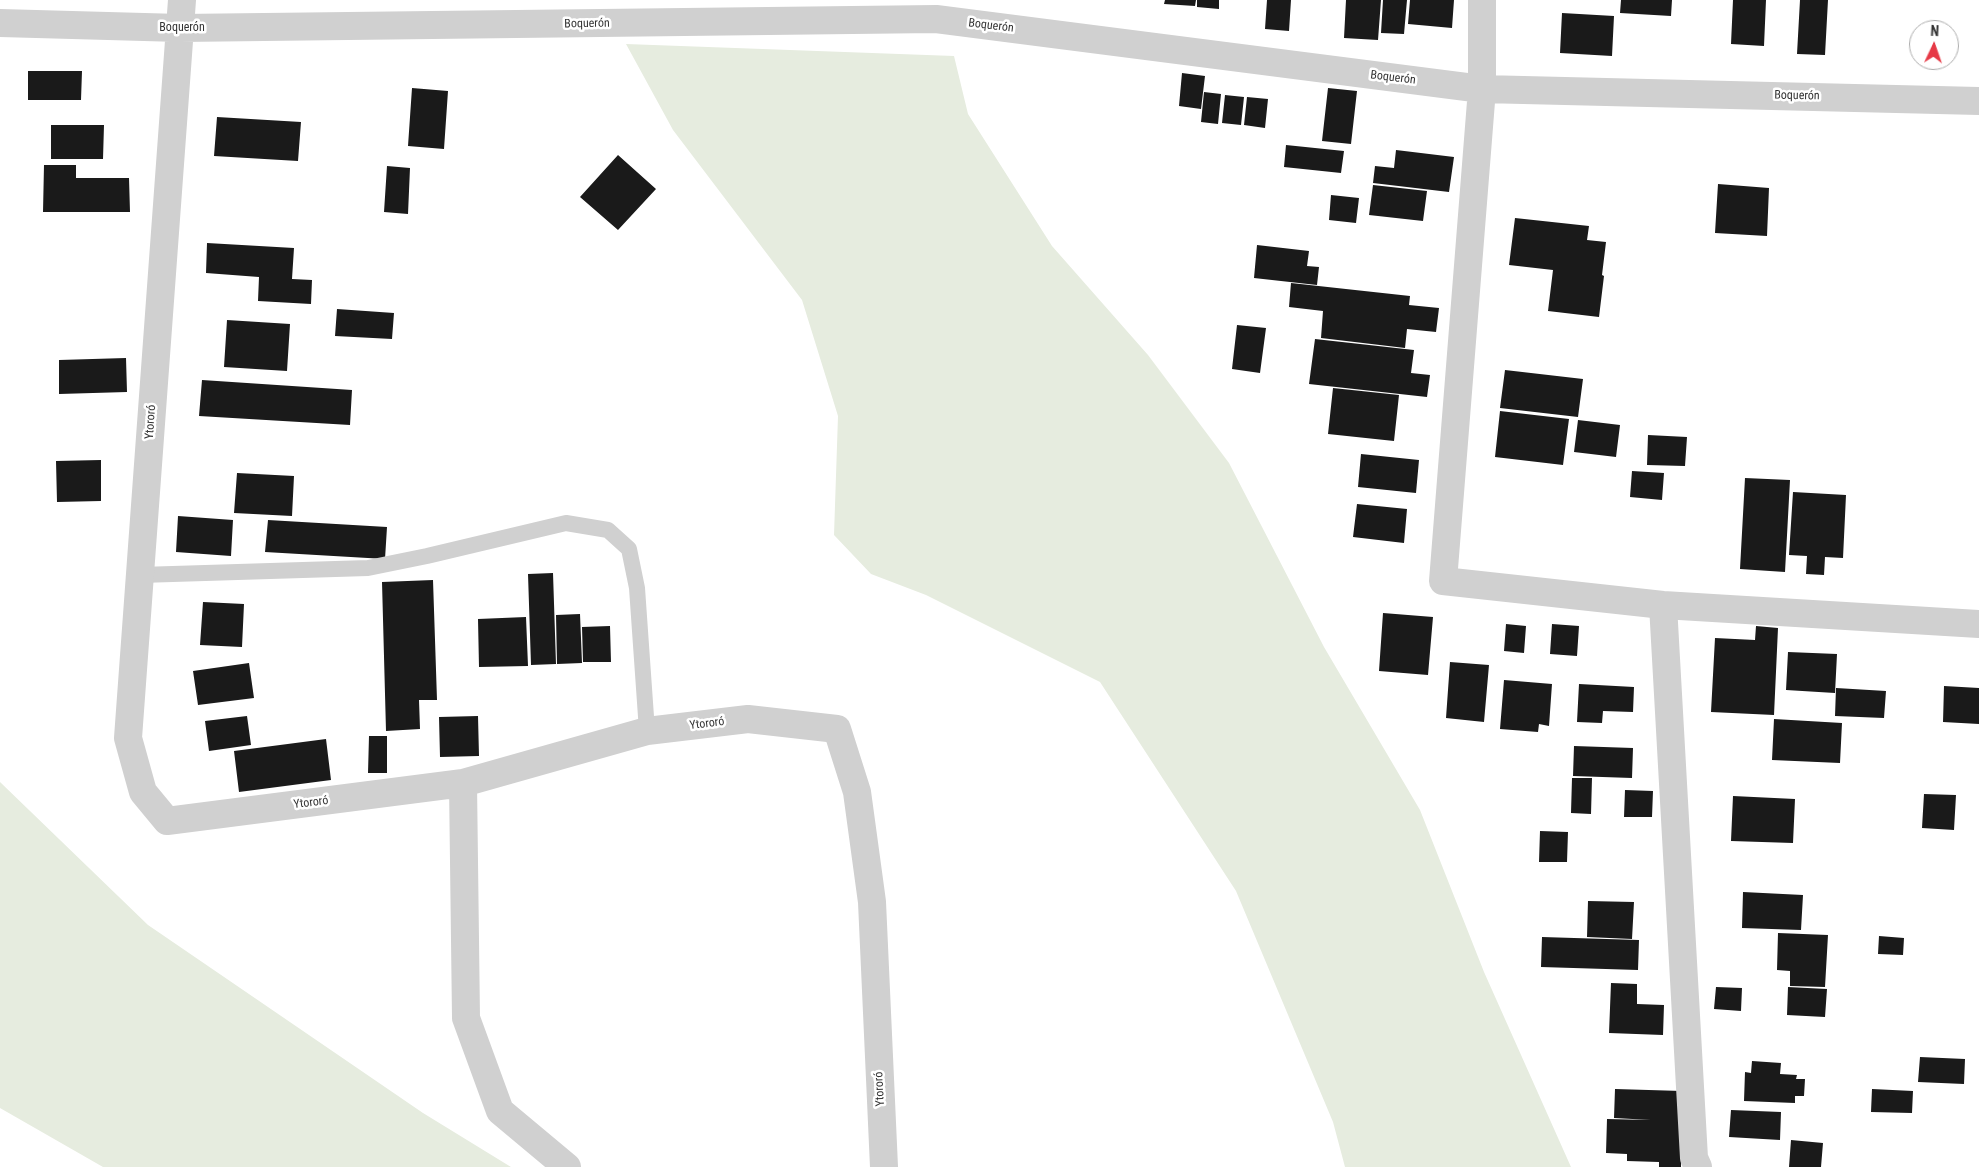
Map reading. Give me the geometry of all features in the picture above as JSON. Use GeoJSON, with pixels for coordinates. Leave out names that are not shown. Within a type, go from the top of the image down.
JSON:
{"type":"FeatureCollection","features":[{"type":"Feature","properties":{"kind":"street","name":"Ytororó"},"geometry":{"type":"LineString","coordinates":[[182,0],[128,738],[144,792],[167,821],[463,784],[647,731],[748,719],[837,729],[857,792],[872,902],[884,1167]]}},
{"type":"Feature","properties":{"kind":"street"},"geometry":{"type":"LineString","coordinates":[[1482,0],[1482,89],[1443,581],[1663,605],[1979,624]]}},
{"type":"Feature","properties":{"kind":"street","name":"Boquerón"},"geometry":{"type":"LineString","coordinates":[[0,23],[180,28],[937,10],[1482,89],[1979,101]]}},
{"type":"Feature","properties":{"kind":"street"},"geometry":{"type":"LineString","coordinates":[[1663,605],[1694,1158],[1698,1167]]}},
{"type":"Feature","properties":{"kind":"street"},"geometry":{"type":"LineString","coordinates":[[463,784],[466,1018],[500,1110],[567,1167]]}},
{"type":"Feature","properties":{"kind":"lane"},"geometry":{"type":"LineString","coordinates":[[140,575],[368,568],[427,556],[566,522],[608,530],[628,549],[637,588],[647,731]]}},
{"type":"Feature","properties":{"kind":"shaded area"},"geometry":{"type":"Polygon","coordinates":[[[626,44],[954,56],[968,114],[1052,246],[1148,355],[1229,463],[1324,647],[1420,810],[1484,972],[1571,1167],[1345,1167],[1333,1122],[1236,891],[1100,682],[926,595],[871,574],[834,535],[838,416],[802,300],[673,130],[626,44]]]}},
{"type":"Feature","properties":{"kind":"shaded area"},"geometry":{"type":"Polygon","coordinates":[[[0,782],[148,925],[423,1113],[511,1167],[103,1167],[0,1108],[0,782]]]}},
{"type":"Feature","properties":{"kind":"building"},"geometry":{"type":"Polygon","coordinates":[[[1165,0],[1196,0],[1195,6],[1164,4],[1165,0]]]}},
{"type":"Feature","properties":{"kind":"building"},"geometry":{"type":"Polygon","coordinates":[[[1197,0],[1219,0],[1219,9],[1197,7],[1197,0]]]}},
{"type":"Feature","properties":{"kind":"building"},"geometry":{"type":"Polygon","coordinates":[[[1267,0],[1291,0],[1289,31],[1265,29],[1267,0]]]}},
{"type":"Feature","properties":{"kind":"building"},"geometry":{"type":"Polygon","coordinates":[[[1346,0],[1381,0],[1378,40],[1344,38],[1346,0]]]}},
{"type":"Feature","properties":{"kind":"building"},"geometry":{"type":"Polygon","coordinates":[[[1383,0],[1407,0],[1404,34],[1381,33],[1383,0]]]}},
{"type":"Feature","properties":{"kind":"building"},"geometry":{"type":"Polygon","coordinates":[[[1410,0],[1454,0],[1452,28],[1408,24],[1410,0]]]}},
{"type":"Feature","properties":{"kind":"building"},"geometry":{"type":"Polygon","coordinates":[[[1621,0],[1672,0],[1671,16],[1620,13],[1621,0]]]}},
{"type":"Feature","properties":{"kind":"building"},"geometry":{"type":"Polygon","coordinates":[[[1733,0],[1766,0],[1764,46],[1731,44],[1733,0]]]}},
{"type":"Feature","properties":{"kind":"building"},"geometry":{"type":"Polygon","coordinates":[[[1800,0],[1828,0],[1825,55],[1797,54],[1800,0]]]}},
{"type":"Feature","properties":{"kind":"building"},"geometry":{"type":"Polygon","coordinates":[[[1562,13],[1614,16],[1612,56],[1560,53],[1562,13]]]}},
{"type":"Feature","properties":{"kind":"building"},"geometry":{"type":"Polygon","coordinates":[[[28,71],[82,71],[81,100],[28,100],[28,71]]]}},
{"type":"Feature","properties":{"kind":"building"},"geometry":{"type":"Polygon","coordinates":[[[1182,73],[1205,76],[1201,109],[1179,106],[1182,73]]]}},
{"type":"Feature","properties":{"kind":"building"},"geometry":{"type":"Polygon","coordinates":[[[412,88],[448,91],[444,149],[408,146],[412,88]]]}},
{"type":"Feature","properties":{"kind":"building"},"geometry":{"type":"Polygon","coordinates":[[[1328,88],[1357,91],[1351,144],[1322,141],[1328,88]]]}},
{"type":"Feature","properties":{"kind":"building"},"geometry":{"type":"Polygon","coordinates":[[[1204,92],[1221,94],[1218,124],[1201,122],[1204,92]]]}},
{"type":"Feature","properties":{"kind":"building"},"geometry":{"type":"Polygon","coordinates":[[[1225,95],[1244,97],[1241,125],[1222,123],[1225,95]]]}},
{"type":"Feature","properties":{"kind":"building"},"geometry":{"type":"Polygon","coordinates":[[[1247,97],[1268,99],[1265,128],[1244,125],[1247,97]]]}},
{"type":"Feature","properties":{"kind":"building"},"geometry":{"type":"Polygon","coordinates":[[[217,117],[301,122],[298,161],[214,156],[217,117]]]}},
{"type":"Feature","properties":{"kind":"building"},"geometry":{"type":"Polygon","coordinates":[[[51,125],[104,125],[103,159],[51,159],[51,125]]]}},
{"type":"Feature","properties":{"kind":"building"},"geometry":{"type":"Polygon","coordinates":[[[1286,145],[1344,151],[1341,173],[1284,167],[1286,145]]]}},
{"type":"Feature","properties":{"kind":"building"},"geometry":{"type":"Polygon","coordinates":[[[1396,150],[1454,157],[1449,192],[1373,183],[1375,166],[1394,168],[1396,150]]]}},
{"type":"Feature","properties":{"kind":"building"},"geometry":{"type":"Polygon","coordinates":[[[618,155],[656,189],[618,230],[580,197],[618,155]]]}},
{"type":"Feature","properties":{"kind":"building"},"geometry":{"type":"Polygon","coordinates":[[[44,165],[76,165],[76,178],[129,178],[130,212],[43,212],[44,165]]]}},
{"type":"Feature","properties":{"kind":"building"},"geometry":{"type":"Polygon","coordinates":[[[387,166],[410,168],[408,214],[384,212],[387,166]]]}},
{"type":"Feature","properties":{"kind":"building"},"geometry":{"type":"Polygon","coordinates":[[[1718,184],[1769,188],[1767,236],[1715,233],[1718,184]]]}},
{"type":"Feature","properties":{"kind":"building"},"geometry":{"type":"Polygon","coordinates":[[[1373,185],[1427,191],[1423,221],[1369,215],[1373,185]]]}},
{"type":"Feature","properties":{"kind":"building"},"geometry":{"type":"Polygon","coordinates":[[[1331,195],[1359,198],[1356,223],[1329,220],[1331,195]]]}},
{"type":"Feature","properties":{"kind":"building"},"geometry":{"type":"Polygon","coordinates":[[[1515,218],[1589,226],[1587,240],[1606,242],[1599,317],[1548,311],[1553,270],[1509,265],[1515,218]]]}},
{"type":"Feature","properties":{"kind":"building"},"geometry":{"type":"Polygon","coordinates":[[[207,243],[294,248],[292,279],[312,280],[311,304],[258,301],[259,277],[206,273],[207,243]]]}},
{"type":"Feature","properties":{"kind":"building"},"geometry":{"type":"Polygon","coordinates":[[[1257,245],[1309,251],[1307,266],[1319,267],[1317,285],[1254,278],[1257,245]]]}},
{"type":"Feature","properties":{"kind":"building"},"geometry":{"type":"Polygon","coordinates":[[[1291,283],[1410,296],[1409,305],[1439,308],[1436,332],[1407,329],[1405,348],[1321,338],[1323,311],[1289,307],[1291,283]]]}},
{"type":"Feature","properties":{"kind":"building"},"geometry":{"type":"Polygon","coordinates":[[[337,309],[394,313],[392,339],[335,336],[337,309]]]}},
{"type":"Feature","properties":{"kind":"building"},"geometry":{"type":"Polygon","coordinates":[[[227,320],[290,324],[287,371],[224,367],[227,320]]]}},
{"type":"Feature","properties":{"kind":"building"},"geometry":{"type":"Polygon","coordinates":[[[1237,325],[1266,328],[1260,373],[1232,369],[1237,325]]]}},
{"type":"Feature","properties":{"kind":"building"},"geometry":{"type":"Polygon","coordinates":[[[1315,339],[1414,350],[1411,373],[1430,375],[1427,397],[1309,384],[1315,339]]]}},
{"type":"Feature","properties":{"kind":"building"},"geometry":{"type":"Polygon","coordinates":[[[126,358],[127,392],[59,394],[59,360],[126,358]]]}},
{"type":"Feature","properties":{"kind":"building"},"geometry":{"type":"Polygon","coordinates":[[[1505,370],[1583,379],[1578,417],[1500,408],[1505,370]]]}},
{"type":"Feature","properties":{"kind":"building"},"geometry":{"type":"Polygon","coordinates":[[[202,380],[352,390],[350,425],[199,416],[202,380]]]}},
{"type":"Feature","properties":{"kind":"building"},"geometry":{"type":"Polygon","coordinates":[[[1333,388],[1399,395],[1394,441],[1328,434],[1333,388]]]}},
{"type":"Feature","properties":{"kind":"building"},"geometry":{"type":"Polygon","coordinates":[[[1500,411],[1569,419],[1563,465],[1495,457],[1500,411]]]}},
{"type":"Feature","properties":{"kind":"building"},"geometry":{"type":"Polygon","coordinates":[[[1578,420],[1620,425],[1616,457],[1574,452],[1578,420]]]}},
{"type":"Feature","properties":{"kind":"building"},"geometry":{"type":"Polygon","coordinates":[[[1648,435],[1687,437],[1685,466],[1647,465],[1648,435]]]}},
{"type":"Feature","properties":{"kind":"building"},"geometry":{"type":"Polygon","coordinates":[[[1361,454],[1419,460],[1416,493],[1358,487],[1361,454]]]}},
{"type":"Feature","properties":{"kind":"building"},"geometry":{"type":"Polygon","coordinates":[[[101,460],[101,501],[57,502],[56,461],[101,460]]]}},
{"type":"Feature","properties":{"kind":"building"},"geometry":{"type":"Polygon","coordinates":[[[1632,471],[1664,473],[1662,500],[1630,497],[1632,471]]]}},
{"type":"Feature","properties":{"kind":"building"},"geometry":{"type":"Polygon","coordinates":[[[237,473],[294,476],[292,516],[234,513],[237,473]]]}},
{"type":"Feature","properties":{"kind":"building"},"geometry":{"type":"Polygon","coordinates":[[[1745,478],[1790,480],[1785,572],[1740,569],[1745,478]]]}},
{"type":"Feature","properties":{"kind":"building"},"geometry":{"type":"Polygon","coordinates":[[[1793,492],[1846,495],[1843,558],[1825,557],[1824,575],[1806,574],[1807,556],[1789,555],[1793,492]]]}},
{"type":"Feature","properties":{"kind":"building"},"geometry":{"type":"Polygon","coordinates":[[[1357,504],[1407,509],[1404,543],[1353,537],[1357,504]]]}},
{"type":"Feature","properties":{"kind":"building"},"geometry":{"type":"Polygon","coordinates":[[[178,516],[233,520],[231,556],[176,552],[178,516]]]}},
{"type":"Feature","properties":{"kind":"building"},"geometry":{"type":"Polygon","coordinates":[[[268,520],[387,527],[385,559],[265,552],[268,520]]]}},
{"type":"Feature","properties":{"kind":"building"},"geometry":{"type":"Polygon","coordinates":[[[553,573],[556,664],[531,665],[528,574],[553,573]]]}},
{"type":"Feature","properties":{"kind":"building"},"geometry":{"type":"Polygon","coordinates":[[[433,580],[437,700],[419,700],[420,729],[386,731],[382,582],[433,580]]]}},
{"type":"Feature","properties":{"kind":"building"},"geometry":{"type":"Polygon","coordinates":[[[203,602],[244,604],[242,647],[200,645],[203,602]]]}},
{"type":"Feature","properties":{"kind":"building"},"geometry":{"type":"Polygon","coordinates":[[[1383,613],[1433,617],[1428,675],[1379,671],[1383,613]]]}},
{"type":"Feature","properties":{"kind":"building"},"geometry":{"type":"Polygon","coordinates":[[[580,614],[582,663],[557,664],[556,615],[580,614]]]}},
{"type":"Feature","properties":{"kind":"building"},"geometry":{"type":"Polygon","coordinates":[[[526,617],[528,666],[479,667],[478,619],[526,617]]]}},
{"type":"Feature","properties":{"kind":"building"},"geometry":{"type":"Polygon","coordinates":[[[1506,624],[1526,626],[1524,653],[1504,651],[1506,624]]]}},
{"type":"Feature","properties":{"kind":"building"},"geometry":{"type":"Polygon","coordinates":[[[1552,624],[1579,626],[1577,656],[1550,654],[1552,624]]]}},
{"type":"Feature","properties":{"kind":"building"},"geometry":{"type":"Polygon","coordinates":[[[610,626],[611,662],[583,662],[582,627],[610,626]]]}},
{"type":"Feature","properties":{"kind":"building"},"geometry":{"type":"Polygon","coordinates":[[[1756,626],[1778,628],[1774,715],[1711,712],[1715,638],[1755,640],[1756,626]]]}},
{"type":"Feature","properties":{"kind":"building"},"geometry":{"type":"Polygon","coordinates":[[[1788,652],[1837,654],[1835,693],[1786,690],[1788,652]]]}},
{"type":"Feature","properties":{"kind":"building"},"geometry":{"type":"Polygon","coordinates":[[[1450,662],[1489,665],[1484,722],[1446,718],[1450,662]]]}},
{"type":"Feature","properties":{"kind":"building"},"geometry":{"type":"Polygon","coordinates":[[[249,663],[254,698],[198,705],[193,671],[249,663]]]}},
{"type":"Feature","properties":{"kind":"building"},"geometry":{"type":"Polygon","coordinates":[[[1504,680],[1552,684],[1549,726],[1539,724],[1538,732],[1500,729],[1504,680]]]}},
{"type":"Feature","properties":{"kind":"building"},"geometry":{"type":"Polygon","coordinates":[[[1579,684],[1634,687],[1633,712],[1603,711],[1602,723],[1577,722],[1579,684]]]}},
{"type":"Feature","properties":{"kind":"building"},"geometry":{"type":"Polygon","coordinates":[[[1944,686],[1979,688],[1979,724],[1943,722],[1944,686]]]}},
{"type":"Feature","properties":{"kind":"building"},"geometry":{"type":"Polygon","coordinates":[[[1836,688],[1886,691],[1884,718],[1835,716],[1836,688]]]}},
{"type":"Feature","properties":{"kind":"building"},"geometry":{"type":"Polygon","coordinates":[[[247,716],[251,745],[209,751],[205,721],[247,716]]]}},
{"type":"Feature","properties":{"kind":"building"},"geometry":{"type":"Polygon","coordinates":[[[478,716],[479,756],[440,757],[439,717],[478,716]]]}},
{"type":"Feature","properties":{"kind":"building"},"geometry":{"type":"Polygon","coordinates":[[[1774,719],[1842,723],[1840,763],[1772,760],[1774,719]]]}},
{"type":"Feature","properties":{"kind":"building"},"geometry":{"type":"Polygon","coordinates":[[[369,736],[387,736],[387,773],[368,773],[369,736]]]}},
{"type":"Feature","properties":{"kind":"building"},"geometry":{"type":"Polygon","coordinates":[[[326,739],[331,780],[239,792],[234,751],[326,739]]]}},
{"type":"Feature","properties":{"kind":"building"},"geometry":{"type":"Polygon","coordinates":[[[1574,746],[1633,748],[1632,778],[1573,776],[1574,746]]]}},
{"type":"Feature","properties":{"kind":"building"},"geometry":{"type":"Polygon","coordinates":[[[1572,778],[1592,778],[1591,814],[1571,813],[1572,778]]]}},
{"type":"Feature","properties":{"kind":"building"},"geometry":{"type":"Polygon","coordinates":[[[1625,790],[1653,791],[1652,817],[1624,817],[1625,790]]]}},
{"type":"Feature","properties":{"kind":"building"},"geometry":{"type":"Polygon","coordinates":[[[1924,794],[1956,795],[1954,830],[1922,828],[1924,794]]]}},
{"type":"Feature","properties":{"kind":"building"},"geometry":{"type":"Polygon","coordinates":[[[1733,796],[1795,799],[1793,843],[1731,841],[1733,796]]]}},
{"type":"Feature","properties":{"kind":"building"},"geometry":{"type":"Polygon","coordinates":[[[1540,831],[1568,832],[1567,862],[1539,862],[1540,831]]]}},
{"type":"Feature","properties":{"kind":"building"},"geometry":{"type":"Polygon","coordinates":[[[1743,892],[1803,895],[1801,930],[1742,928],[1743,892]]]}},
{"type":"Feature","properties":{"kind":"building"},"geometry":{"type":"Polygon","coordinates":[[[1588,901],[1634,902],[1632,939],[1587,937],[1588,901]]]}},
{"type":"Feature","properties":{"kind":"building"},"geometry":{"type":"Polygon","coordinates":[[[1778,933],[1828,935],[1825,987],[1790,986],[1790,971],[1777,970],[1778,933]]]}},
{"type":"Feature","properties":{"kind":"building"},"geometry":{"type":"Polygon","coordinates":[[[1879,936],[1904,938],[1903,955],[1878,954],[1879,936]]]}},
{"type":"Feature","properties":{"kind":"building"},"geometry":{"type":"Polygon","coordinates":[[[1542,937],[1639,940],[1638,970],[1541,967],[1542,937]]]}},
{"type":"Feature","properties":{"kind":"building"},"geometry":{"type":"Polygon","coordinates":[[[1611,983],[1637,984],[1637,1004],[1664,1005],[1663,1035],[1609,1033],[1611,983]]]}},
{"type":"Feature","properties":{"kind":"building"},"geometry":{"type":"Polygon","coordinates":[[[1716,987],[1742,988],[1741,1011],[1714,1009],[1716,987]]]}},
{"type":"Feature","properties":{"kind":"building"},"geometry":{"type":"Polygon","coordinates":[[[1788,987],[1827,989],[1825,1017],[1787,1015],[1788,987]]]}},
{"type":"Feature","properties":{"kind":"building"},"geometry":{"type":"Polygon","coordinates":[[[1920,1057],[1965,1059],[1964,1084],[1918,1082],[1920,1057]]]}},
{"type":"Feature","properties":{"kind":"building"},"geometry":{"type":"Polygon","coordinates":[[[1752,1061],[1781,1063],[1780,1074],[1797,1075],[1796,1079],[1805,1079],[1804,1096],[1795,1096],[1795,1103],[1744,1101],[1745,1072],[1751,1073],[1752,1061]]]}},
{"type":"Feature","properties":{"kind":"building"},"geometry":{"type":"Polygon","coordinates":[[[1615,1089],[1682,1091],[1681,1167],[1659,1167],[1659,1162],[1627,1161],[1627,1154],[1606,1153],[1607,1119],[1651,1120],[1614,1118],[1615,1089]]]}},
{"type":"Feature","properties":{"kind":"building"},"geometry":{"type":"Polygon","coordinates":[[[1872,1089],[1913,1091],[1912,1113],[1871,1112],[1872,1089]]]}},
{"type":"Feature","properties":{"kind":"building"},"geometry":{"type":"Polygon","coordinates":[[[1731,1110],[1781,1112],[1780,1140],[1729,1137],[1731,1110]]]}},
{"type":"Feature","properties":{"kind":"building"},"geometry":{"type":"Polygon","coordinates":[[[1791,1140],[1823,1143],[1821,1167],[1789,1167],[1791,1140]]]}}]}
